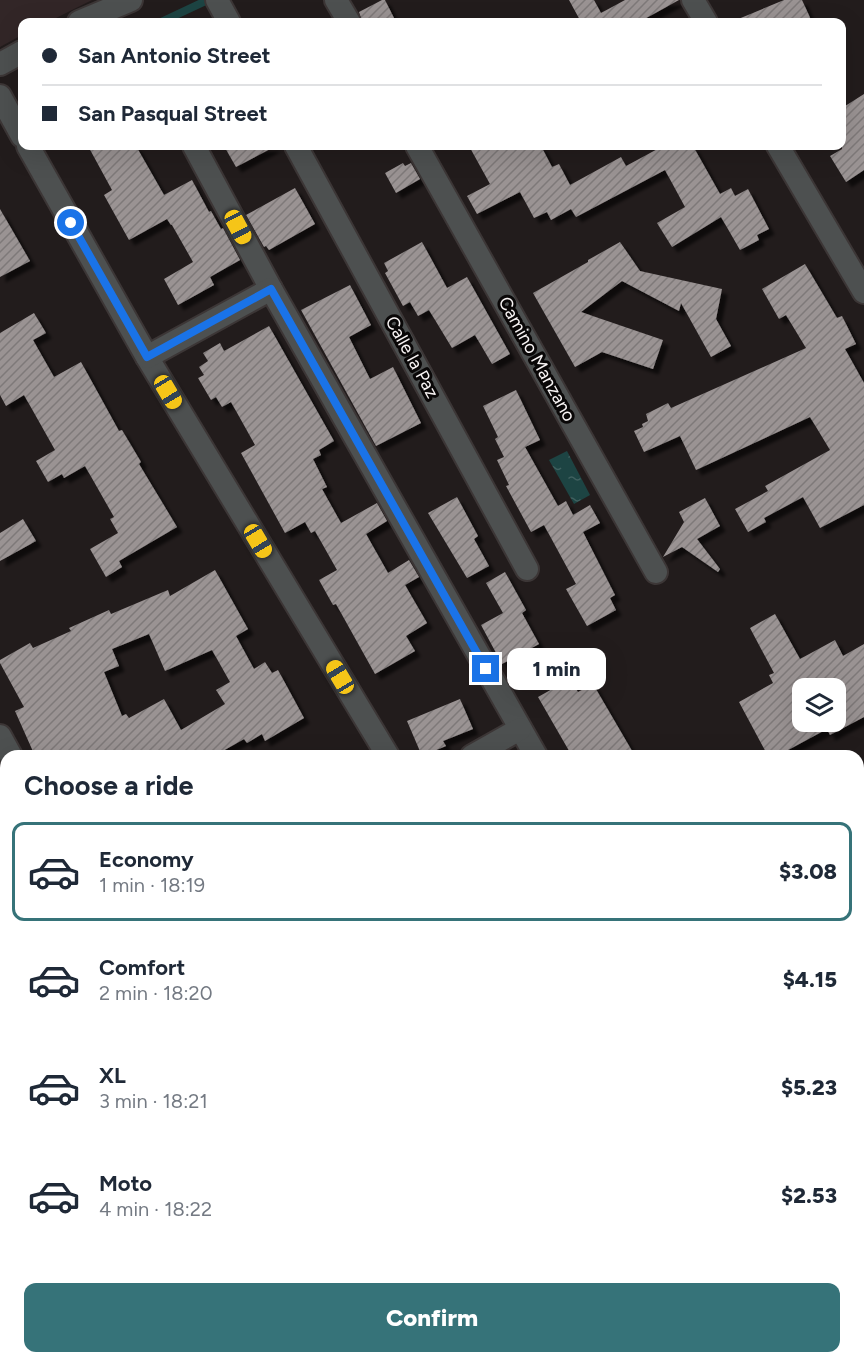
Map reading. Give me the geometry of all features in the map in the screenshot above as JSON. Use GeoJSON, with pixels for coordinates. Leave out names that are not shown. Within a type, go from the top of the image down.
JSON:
{"type":"FeatureCollection","features":[{"type":"Feature","properties":{"kind":"street"},"geometry":{"type":"LineString","coordinates":[[336,0],[347,18]]}},
{"type":"Feature","properties":{"kind":"street"},"geometry":{"type":"LineString","coordinates":[[693,0],[704,18]]}},
{"type":"Feature","properties":{"kind":"street"},"geometry":{"type":"LineString","coordinates":[[218,1],[227,18]]}},
{"type":"Feature","properties":{"kind":"street"},"geometry":{"type":"LineString","coordinates":[[93,18],[124,9]]}},
{"type":"Feature","properties":{"kind":"street"},"geometry":{"type":"LineString","coordinates":[[0,64],[18,54]]}},
{"type":"Feature","properties":{"kind":"street"},"geometry":{"type":"LineString","coordinates":[[0,96],[18,129]]}},
{"type":"Feature","properties":{"kind":"street"},"geometry":{"type":"LineString","coordinates":[[30,150],[147,357],[384,750]]}},
{"type":"Feature","properties":{"kind":"street"},"geometry":{"type":"LineString","coordinates":[[196,150],[271,289],[532,750]]}},
{"type":"Feature","properties":{"kind":"street","name":"Calle la Paz"},"geometry":{"type":"LineString","coordinates":[[298,150],[528,569]]}},
{"type":"Feature","properties":{"kind":"street","name":"Camino Manzano"},"geometry":{"type":"LineString","coordinates":[[419,150],[656,572]]}},
{"type":"Feature","properties":{"kind":"street"},"geometry":{"type":"LineString","coordinates":[[780,150],[864,292]]}},
{"type":"Feature","properties":{"kind":"street"},"geometry":{"type":"LineString","coordinates":[[147,357],[271,289]]}},
{"type":"Feature","properties":{"kind":"street"},"geometry":{"type":"LineString","coordinates":[[483,750],[520,729]]}},
{"type":"Feature","properties":{"kind":"street"},"geometry":{"type":"LineString","coordinates":[[0,736],[8,750]]}},
{"type":"Feature","properties":{"kind":"shaded area"},"geometry":{"type":"Polygon","coordinates":[[[0,0],[92,0],[56,18],[18,18],[18,37],[0,47],[0,0]]]}},
{"type":"Feature","properties":{"kind":"water"},"geometry":{"type":"Polygon","coordinates":[[[567,451],[590,495],[574,504],[549,460],[567,451]]]}},
{"type":"Feature","properties":{"kind":"building"},"geometry":{"type":"Polygon","coordinates":[[[385,0],[394,18],[361,18],[359,12],[385,0]]]}},
{"type":"Feature","properties":{"kind":"building"},"geometry":{"type":"Polygon","coordinates":[[[569,0],[594,0],[601,13],[625,0],[679,0],[646,18],[579,18],[569,0]]]}},
{"type":"Feature","properties":{"kind":"building"},"geometry":{"type":"Polygon","coordinates":[[[784,0],[802,0],[810,18],[741,18],[784,0]]]}},
{"type":"Feature","properties":{"kind":"building"},"geometry":{"type":"Polygon","coordinates":[[[864,94],[864,170],[846,182],[830,156],[840,150],[846,150],[846,105],[864,94]]]}},
{"type":"Feature","properties":{"kind":"building"},"geometry":{"type":"Polygon","coordinates":[[[90,150],[138,150],[164,195],[192,180],[209,212],[211,211],[221,229],[223,228],[240,260],[210,277],[214,285],[178,305],[164,279],[193,262],[172,225],[167,219],[129,240],[104,195],[112,190],[90,150]]]}},
{"type":"Feature","properties":{"kind":"building"},"geometry":{"type":"Polygon","coordinates":[[[226,150],[268,150],[236,167],[226,150]]]}},
{"type":"Feature","properties":{"kind":"building"},"geometry":{"type":"Polygon","coordinates":[[[471,150],[543,150],[552,167],[559,164],[570,185],[621,157],[626,166],[656,150],[695,150],[720,194],[731,188],[735,196],[748,189],[769,229],[757,235],[759,240],[740,250],[721,217],[672,247],[657,223],[685,207],[665,170],[576,217],[571,209],[551,220],[547,212],[534,218],[520,192],[477,214],[467,196],[490,184],[471,150]]]}},
{"type":"Feature","properties":{"kind":"building"},"geometry":{"type":"Polygon","coordinates":[[[403,163],[405,166],[411,163],[420,179],[396,193],[385,173],[403,163]]]}},
{"type":"Feature","properties":{"kind":"building"},"geometry":{"type":"Polygon","coordinates":[[[295,188],[315,224],[269,250],[266,246],[264,247],[246,215],[295,188]]]}},
{"type":"Feature","properties":{"kind":"building"},"geometry":{"type":"Polygon","coordinates":[[[0,209],[30,261],[0,277],[0,209]]]}},
{"type":"Feature","properties":{"kind":"building"},"geometry":{"type":"Polygon","coordinates":[[[422,242],[447,288],[467,277],[510,354],[492,364],[475,335],[452,348],[429,310],[418,316],[410,302],[403,306],[385,273],[388,271],[384,263],[422,242]]]}},
{"type":"Feature","properties":{"kind":"building"},"geometry":{"type":"Polygon","coordinates":[[[620,242],[640,271],[722,289],[716,319],[731,346],[711,357],[681,303],[679,311],[622,281],[581,312],[663,340],[653,369],[602,352],[575,367],[533,293],[620,242]]]}},
{"type":"Feature","properties":{"kind":"building"},"geometry":{"type":"Polygon","coordinates":[[[805,264],[837,318],[842,316],[856,344],[845,349],[864,383],[864,505],[820,528],[803,497],[764,518],[766,522],[748,532],[735,509],[768,491],[765,486],[830,450],[810,417],[696,470],[680,436],[644,452],[634,431],[643,427],[642,424],[648,421],[646,414],[668,403],[671,408],[806,348],[786,315],[779,319],[762,289],[805,264]]]}},
{"type":"Feature","properties":{"kind":"building"},"geometry":{"type":"Polygon","coordinates":[[[350,285],[371,325],[349,337],[370,379],[393,367],[421,423],[376,446],[301,310],[350,285]]]}},
{"type":"Feature","properties":{"kind":"building"},"geometry":{"type":"Polygon","coordinates":[[[34,313],[46,333],[33,340],[54,377],[81,362],[119,431],[122,430],[141,462],[139,464],[177,527],[119,561],[122,567],[106,577],[90,549],[118,533],[110,519],[114,517],[85,466],[64,478],[62,474],[48,482],[36,461],[55,450],[24,395],[6,406],[0,395],[0,333],[34,313]]]}},
{"type":"Feature","properties":{"kind":"building"},"geometry":{"type":"Polygon","coordinates":[[[269,326],[334,441],[319,450],[321,455],[313,459],[327,487],[322,489],[341,523],[377,503],[387,521],[366,534],[388,573],[409,560],[419,577],[405,585],[427,623],[406,636],[415,651],[375,674],[336,604],[333,605],[319,580],[337,570],[315,531],[311,533],[305,522],[285,533],[241,453],[255,445],[231,402],[222,407],[216,397],[211,400],[198,378],[204,375],[199,367],[208,361],[203,353],[220,343],[224,351],[269,326]]]}},
{"type":"Feature","properties":{"kind":"building"},"geometry":{"type":"Polygon","coordinates":[[[516,390],[540,440],[525,447],[558,506],[566,501],[573,515],[590,505],[600,523],[583,532],[615,595],[610,598],[616,610],[587,626],[566,589],[576,584],[544,525],[531,532],[506,486],[509,485],[497,460],[504,457],[495,439],[498,437],[483,406],[516,390]]]}},
{"type":"Feature","properties":{"kind":"building"},"geometry":{"type":"Polygon","coordinates":[[[457,497],[478,536],[474,539],[489,566],[467,578],[428,513],[457,497]]]}},
{"type":"Feature","properties":{"kind":"building"},"geometry":{"type":"Polygon","coordinates":[[[705,498],[720,526],[697,539],[720,569],[718,572],[682,547],[663,557],[684,522],[679,512],[705,498]]]}},
{"type":"Feature","properties":{"kind":"building"},"geometry":{"type":"Polygon","coordinates":[[[23,519],[36,541],[0,561],[0,533],[23,519]]]}},
{"type":"Feature","properties":{"kind":"building"},"geometry":{"type":"Polygon","coordinates":[[[215,570],[248,629],[236,636],[254,669],[265,662],[272,673],[278,670],[304,718],[265,741],[262,734],[247,743],[244,739],[225,750],[32,750],[15,711],[24,707],[0,660],[30,643],[33,648],[71,631],[69,628],[109,610],[111,614],[168,590],[170,596],[215,570]],[[149,634],[112,649],[119,666],[104,672],[122,716],[126,714],[129,718],[164,699],[181,730],[225,704],[216,690],[230,682],[212,650],[165,671],[149,634]]]}},
{"type":"Feature","properties":{"kind":"building"},"geometry":{"type":"Polygon","coordinates":[[[505,572],[526,610],[522,613],[539,644],[502,664],[481,625],[503,613],[486,583],[505,572]]]}},
{"type":"Feature","properties":{"kind":"building"},"geometry":{"type":"Polygon","coordinates":[[[775,614],[800,659],[835,640],[843,656],[864,644],[864,717],[846,727],[846,678],[792,678],[792,732],[821,732],[788,750],[765,750],[739,702],[773,683],[769,675],[774,673],[750,628],[775,614]]]}},
{"type":"Feature","properties":{"kind":"building"},"geometry":{"type":"Polygon","coordinates":[[[570,679],[578,692],[593,684],[632,750],[569,750],[538,697],[570,679]]]}},
{"type":"Feature","properties":{"kind":"building"},"geometry":{"type":"Polygon","coordinates":[[[460,699],[473,729],[443,741],[446,746],[436,750],[419,750],[407,721],[460,699]]]}},
{"type":"Feature","properties":{"kind":"waterway"},"geometry":{"type":"LineString","coordinates":[[170,18],[208,0]]}},
{"type":"Feature","properties":{"kind":"route"},"geometry":{"type":"LineString","coordinates":[[71,223],[147,357],[271,289],[486,669]]}}]}
